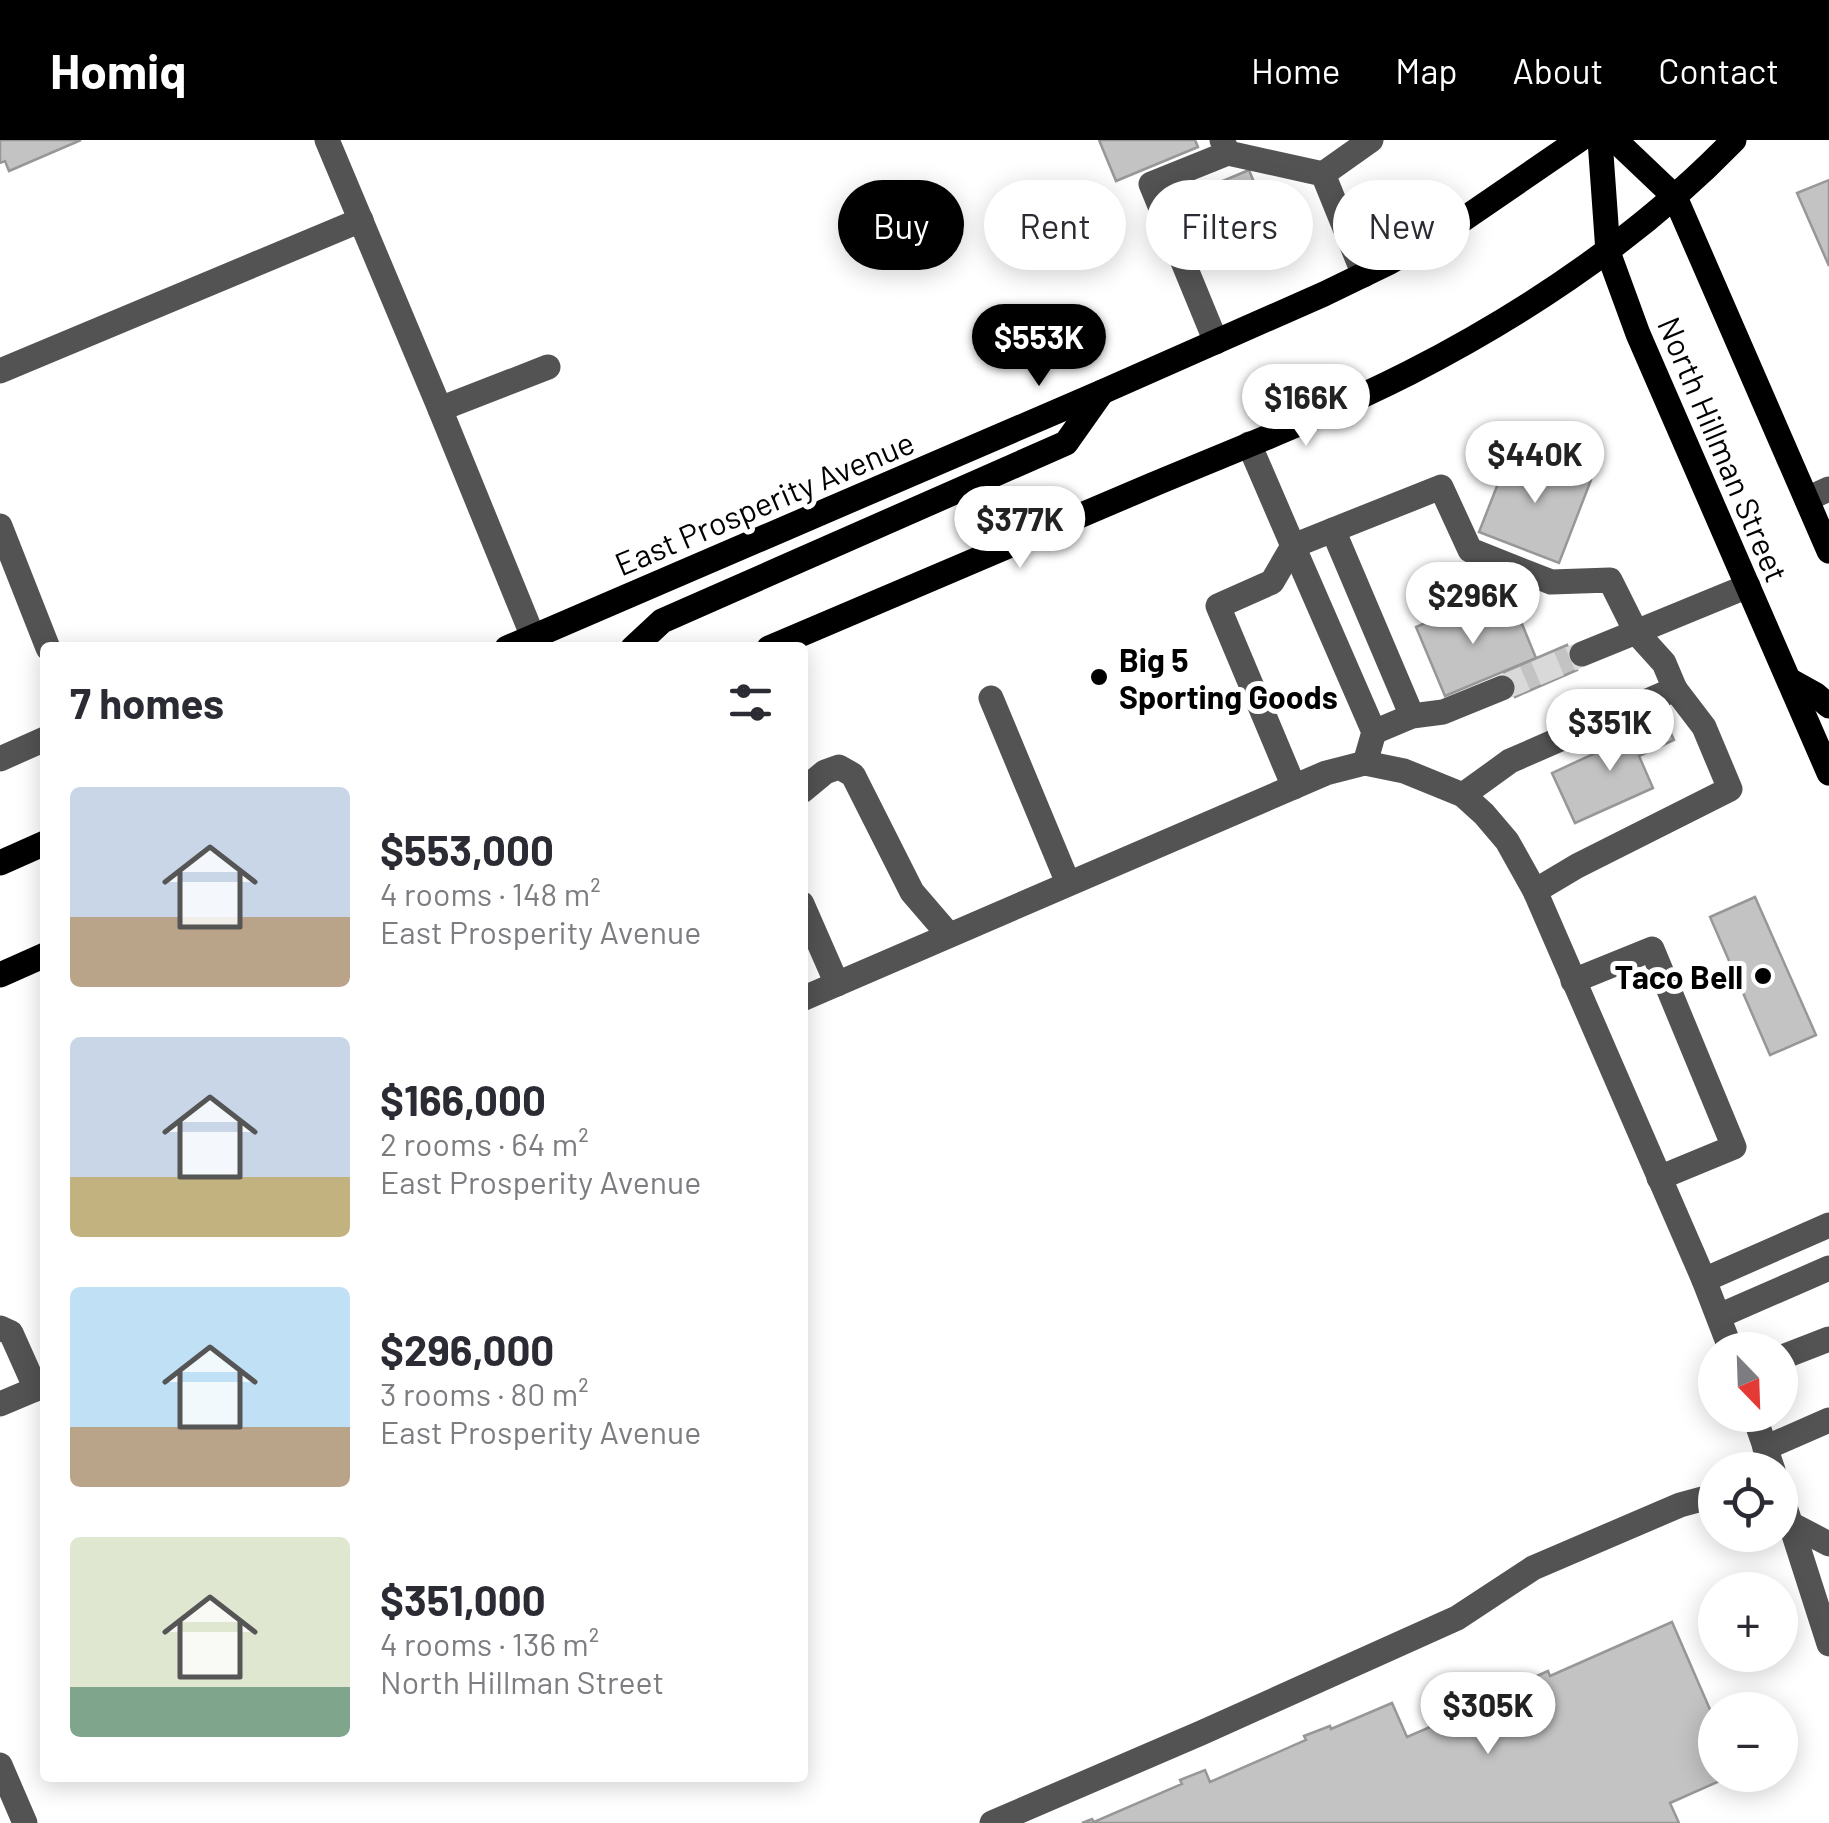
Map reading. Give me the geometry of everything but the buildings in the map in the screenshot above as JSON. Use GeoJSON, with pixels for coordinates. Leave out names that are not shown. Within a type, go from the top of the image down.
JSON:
{"type":"FeatureCollection","features":[{"type":"Feature","properties":{"kind":"main road","name":"East Prosperity Avenue"},"geometry":{"type":"LineString","coordinates":[[534,642],[1364,275],[1455,224],[1579,140]]}},
{"type":"Feature","properties":{"kind":"main road","name":"North Hillman Street"},"geometry":{"type":"LineString","coordinates":[[1600,140],[1608,252],[1638,334],[1829,773]]}},
{"type":"Feature","properties":{"kind":"main road","name":"North Hillman Street"},"geometry":{"type":"LineString","coordinates":[[1615,140],[1674,197],[1818,494],[1829,551]]}},
{"type":"Feature","properties":{"kind":"main road"},"geometry":{"type":"LineString","coordinates":[[782,642],[1410,372],[1550,292],[1608,252],[1734,140]]}},
{"type":"Feature","properties":{"kind":"main road"},"geometry":{"type":"LineString","coordinates":[[639,642],[662,621],[1066,443],[1102,392]]}},
{"type":"Feature","properties":{"kind":"main road"},"geometry":{"type":"LineString","coordinates":[[1789,680],[1829,706]]}},
{"type":"Feature","properties":{"kind":"main road"},"geometry":{"type":"LineString","coordinates":[[0,862],[40,845]]}},
{"type":"Feature","properties":{"kind":"main road"},"geometry":{"type":"LineString","coordinates":[[0,975],[40,957]]}},
{"type":"Feature","properties":{"kind":"lane"},"geometry":{"type":"LineString","coordinates":[[327,140],[534,642]]}},
{"type":"Feature","properties":{"kind":"lane"},"geometry":{"type":"LineString","coordinates":[[1323,174],[1371,140]]}},
{"type":"Feature","properties":{"kind":"lane"},"geometry":{"type":"LineString","coordinates":[[1216,342],[1151,184],[1225,146],[1323,174]]}},
{"type":"Feature","properties":{"kind":"lane"},"geometry":{"type":"LineString","coordinates":[[1323,174],[1364,275]]}},
{"type":"Feature","properties":{"kind":"lane"},"geometry":{"type":"LineString","coordinates":[[0,371],[361,220]]}},
{"type":"Feature","properties":{"kind":"lane"},"geometry":{"type":"LineString","coordinates":[[440,409],[548,367]]}},
{"type":"Feature","properties":{"kind":"lane"},"geometry":{"type":"LineString","coordinates":[[1249,444],[1374,732],[1365,763]]}},
{"type":"Feature","properties":{"kind":"lane"},"geometry":{"type":"LineString","coordinates":[[1294,787],[1218,606],[1272,582],[1293,546],[1441,487],[1470,550],[1551,582],[1610,580],[1636,632],[1664,664],[1675,689],[1704,727],[1730,790],[1535,891]]}},
{"type":"Feature","properties":{"kind":"lane"},"geometry":{"type":"LineString","coordinates":[[0,526],[46,642]]}},
{"type":"Feature","properties":{"kind":"lane"},"geometry":{"type":"LineString","coordinates":[[1333,530],[1412,716]]}},
{"type":"Feature","properties":{"kind":"lane"},"geometry":{"type":"LineString","coordinates":[[1582,654],[1748,586]]}},
{"type":"Feature","properties":{"kind":"lane"},"geometry":{"type":"LineString","coordinates":[[1374,732],[1412,716],[1444,712],[1502,688]]}},
{"type":"Feature","properties":{"kind":"lane"},"geometry":{"type":"LineString","coordinates":[[1463,795],[1510,761],[1675,689]]}},
{"type":"Feature","properties":{"kind":"lane"},"geometry":{"type":"LineString","coordinates":[[991,698],[1068,883]]}},
{"type":"Feature","properties":{"kind":"lane"},"geometry":{"type":"LineString","coordinates":[[0,759],[40,741]]}},
{"type":"Feature","properties":{"kind":"lane"},"geometry":{"type":"LineString","coordinates":[[808,996],[1326,773],[1365,763],[1404,771],[1463,795],[1507,841],[1535,891],[1725,1332]]}},
{"type":"Feature","properties":{"kind":"lane"},"geometry":{"type":"LineString","coordinates":[[808,786],[839,766],[853,776],[912,892],[949,935]]}},
{"type":"Feature","properties":{"kind":"lane"},"geometry":{"type":"LineString","coordinates":[[808,918],[837,984]]}},
{"type":"Feature","properties":{"kind":"lane"},"geometry":{"type":"LineString","coordinates":[[1573,981],[1652,948],[1734,1147],[1659,1178]]}},
{"type":"Feature","properties":{"kind":"lane"},"geometry":{"type":"LineString","coordinates":[[1704,1280],[1829,1225]]}},
{"type":"Feature","properties":{"kind":"lane"},"geometry":{"type":"LineString","coordinates":[[1720,1316],[1829,1268]]}},
{"type":"Feature","properties":{"kind":"lane"},"geometry":{"type":"LineString","coordinates":[[0,1328],[11,1334],[40,1387],[0,1404]]}},
{"type":"Feature","properties":{"kind":"lane"},"geometry":{"type":"LineString","coordinates":[[1798,1351],[1829,1340]]}},
{"type":"Feature","properties":{"kind":"lane"},"geometry":{"type":"LineString","coordinates":[[1780,1452],[1829,1420]]}},
{"type":"Feature","properties":{"kind":"lane"},"geometry":{"type":"LineString","coordinates":[[992,1823],[1458,1618],[1533,1568],[1698,1500]]}},
{"type":"Feature","properties":{"kind":"lane"},"geometry":{"type":"LineString","coordinates":[[1798,1527],[1829,1544]]}},
{"type":"Feature","properties":{"kind":"lane"},"geometry":{"type":"LineString","coordinates":[[1797,1552],[1829,1644]]}},
{"type":"Feature","properties":{"kind":"lane"},"geometry":{"type":"LineString","coordinates":[[0,1765],[26,1823]]}},
{"type":"Feature","properties":{"kind":"tunnel"},"geometry":{"type":"LineString","coordinates":[[1502,688],[1582,654]]}},
{"type":"Feature","properties":{"kind":"place","name":"Big 5 Sporting Goods"},"geometry":{"type":"Point","coordinates":[1099,677]}},
{"type":"Feature","properties":{"kind":"place","name":"Taco Bell"},"geometry":{"type":"Point","coordinates":[1763,976]}}]}
